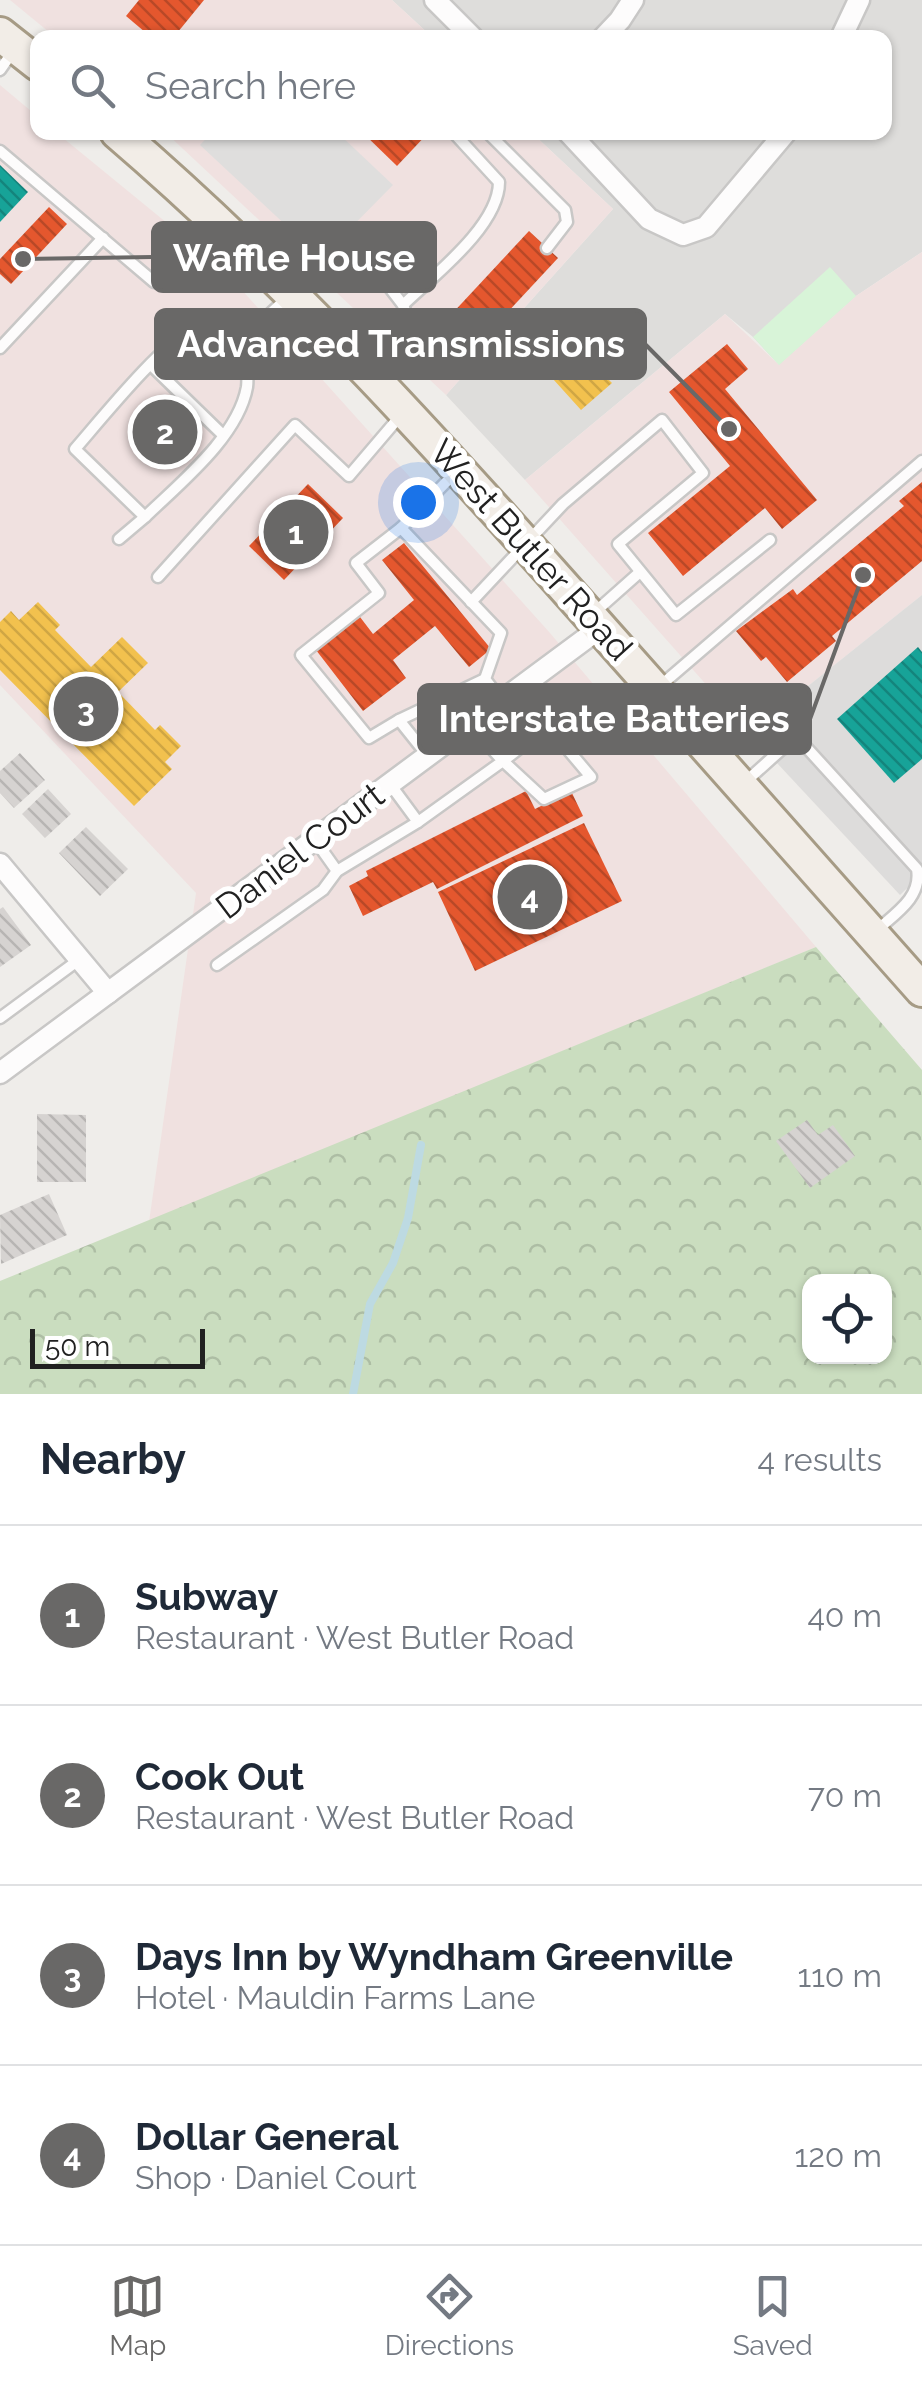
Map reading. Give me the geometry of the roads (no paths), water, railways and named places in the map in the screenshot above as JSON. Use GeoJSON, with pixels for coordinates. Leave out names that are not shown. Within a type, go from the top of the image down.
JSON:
{"type":"FeatureCollection","features":[{"type":"Feature","properties":{"kind":"main road","name":"West Butler Road"},"geometry":{"type":"LineString","coordinates":[[126,140],[291,294],[404,410],[526,541],[922,990]]}},
{"type":"Feature","properties":{"kind":"street"},"geometry":{"type":"LineString","coordinates":[[435,0],[465,30]]}},
{"type":"Feature","properties":{"kind":"street"},"geometry":{"type":"LineString","coordinates":[[611,30],[632,0]]}},
{"type":"Feature","properties":{"kind":"street"},"geometry":{"type":"LineString","coordinates":[[845,30],[860,0]]}},
{"type":"Feature","properties":{"kind":"street"},"geometry":{"type":"LineString","coordinates":[[576,140],[649,218],[684,235],[706,227],[779,140]]}},
{"type":"Feature","properties":{"kind":"street","name":"Daniel Court"},"geometry":{"type":"LineString","coordinates":[[0,1073],[502,701],[595,622]]}},
{"type":"Feature","properties":{"kind":"street"},"geometry":{"type":"LineString","coordinates":[[0,864],[108,993]]}},
{"type":"Feature","properties":{"kind":"lane"},"geometry":{"type":"LineString","coordinates":[[403,305],[476,234],[499,196],[499,182],[460,140]]}},
{"type":"Feature","properties":{"kind":"lane"},"geometry":{"type":"LineString","coordinates":[[495,140],[565,210],[568,222],[547,248]]}},
{"type":"Feature","properties":{"kind":"lane"},"geometry":{"type":"LineString","coordinates":[[0,151],[154,282]]}},
{"type":"Feature","properties":{"kind":"lane"},"geometry":{"type":"LineString","coordinates":[[0,348],[102,238]]}},
{"type":"Feature","properties":{"kind":"lane"},"geometry":{"type":"LineString","coordinates":[[347,240],[403,305],[414,336],[439,360],[451,346]]}},
{"type":"Feature","properties":{"kind":"lane"},"geometry":{"type":"LineString","coordinates":[[243,339],[291,294]]}},
{"type":"Feature","properties":{"kind":"lane"},"geometry":{"type":"LineString","coordinates":[[145,517],[75,448],[151,365],[192,330],[219,328],[243,339]]}},
{"type":"Feature","properties":{"kind":"lane"},"geometry":{"type":"LineString","coordinates":[[120,539],[199,465],[223,435],[247,385],[243,339]]}},
{"type":"Feature","properties":{"kind":"lane"},"geometry":{"type":"LineString","coordinates":[[151,365],[223,435]]}},
{"type":"Feature","properties":{"kind":"lane"},"geometry":{"type":"LineString","coordinates":[[158,576],[295,425],[349,476],[404,410]]}},
{"type":"Feature","properties":{"kind":"lane"},"geometry":{"type":"LineString","coordinates":[[471,602],[563,504],[662,420],[703,473],[618,544],[676,615],[770,540]]}},
{"type":"Feature","properties":{"kind":"lane"},"geometry":{"type":"LineString","coordinates":[[656,690],[922,461]]}},
{"type":"Feature","properties":{"kind":"lane"},"geometry":{"type":"LineString","coordinates":[[402,528],[501,632],[485,680],[369,738],[301,655],[379,592],[356,564],[402,528],[458,469]]}},
{"type":"Feature","properties":{"kind":"lane"},"geometry":{"type":"LineString","coordinates":[[595,622],[640,572]]}},
{"type":"Feature","properties":{"kind":"lane"},"geometry":{"type":"LineString","coordinates":[[485,680],[502,701]]}},
{"type":"Feature","properties":{"kind":"lane"},"geometry":{"type":"LineString","coordinates":[[399,720],[428,756]]}},
{"type":"Feature","properties":{"kind":"lane"},"geometry":{"type":"LineString","coordinates":[[217,966],[323,890],[337,871],[418,822],[502,760],[548,726],[590,776],[544,799],[502,760],[470,725]]}},
{"type":"Feature","properties":{"kind":"lane"},"geometry":{"type":"LineString","coordinates":[[741,786],[782,749],[794,744],[807,748],[917,869],[921,882],[918,892],[873,934]]}},
{"type":"Feature","properties":{"kind":"lane"},"geometry":{"type":"LineString","coordinates":[[390,784],[418,822]]}},
{"type":"Feature","properties":{"kind":"lane"},"geometry":{"type":"LineString","coordinates":[[314,840],[337,871]]}},
{"type":"Feature","properties":{"kind":"lane"},"geometry":{"type":"LineString","coordinates":[[0,1018],[80,959]]}},
{"type":"Feature","properties":{"kind":"waterway"},"geometry":{"type":"LineString","coordinates":[[353,1394],[370,1304],[393,1263],[408,1218],[421,1145]]}},
{"type":"Feature","properties":{"kind":"place","name":"Waffle House"},"geometry":{"type":"Point","coordinates":[23,259]}},
{"type":"Feature","properties":{"kind":"place","name":"Advanced Transmissions"},"geometry":{"type":"Point","coordinates":[729,429]}},
{"type":"Feature","properties":{"kind":"place","name":"Cook Out"},"geometry":{"type":"Point","coordinates":[165,432]}},
{"type":"Feature","properties":{"kind":"place","name":"Subway"},"geometry":{"type":"Point","coordinates":[296,532]}},
{"type":"Feature","properties":{"kind":"place","name":"Interstate Batteries"},"geometry":{"type":"Point","coordinates":[863,575]}},
{"type":"Feature","properties":{"kind":"place","name":"Days Inn by Wyndham Greenville"},"geometry":{"type":"Point","coordinates":[86,709]}},
{"type":"Feature","properties":{"kind":"place","name":"Dollar General"},"geometry":{"type":"Point","coordinates":[530,897]}}]}
